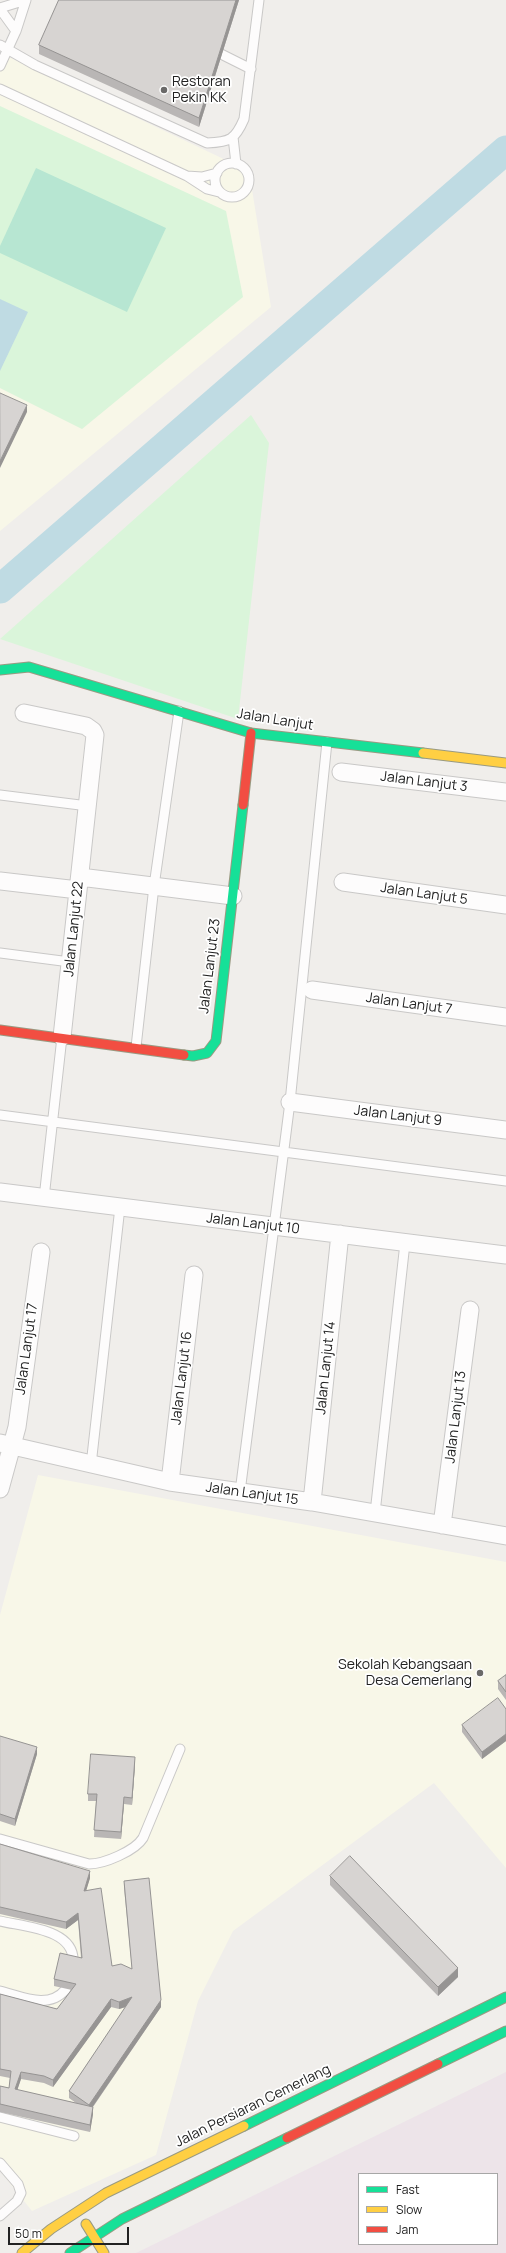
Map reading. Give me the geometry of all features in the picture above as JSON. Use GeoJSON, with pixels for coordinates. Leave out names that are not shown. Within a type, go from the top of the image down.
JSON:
{"type":"FeatureCollection","features":[{"type":"Feature","properties":{"kind":"street","name":"Jalan Lanjut"},"geometry":{"type":"LineString","coordinates":[[0,670],[28,667],[251,733],[506,763]]}},
{"type":"Feature","properties":{"kind":"street","name":"Jalan Lanjut 22"},"geometry":{"type":"LineString","coordinates":[[24,713],[86,726],[93,731],[95,740],[62,1037]]}},
{"type":"Feature","properties":{"kind":"street","name":"Jalan Lanjut 23"},"geometry":{"type":"LineString","coordinates":[[0,1030],[62,1037],[193,1056],[207,1053],[216,1041],[251,733]]}},
{"type":"Feature","properties":{"kind":"street","name":"Jalan Lanjut 3"},"geometry":{"type":"LineString","coordinates":[[341,772],[506,792]]}},
{"type":"Feature","properties":{"kind":"street"},"geometry":{"type":"LineString","coordinates":[[0,882],[154,886],[233,896]]}},
{"type":"Feature","properties":{"kind":"street","name":"Jalan Lanjut 5"},"geometry":{"type":"LineString","coordinates":[[343,882],[506,905]]}},
{"type":"Feature","properties":{"kind":"street","name":"Jalan Lanjut 7"},"geometry":{"type":"LineString","coordinates":[[312,990],[506,1017]]}},
{"type":"Feature","properties":{"kind":"street","name":"Jalan Lanjut 9"},"geometry":{"type":"LineString","coordinates":[[290,1102],[506,1130]]}},
{"type":"Feature","properties":{"kind":"street","name":"Jalan Lanjut 10"},"geometry":{"type":"LineString","coordinates":[[0,1192],[506,1255]]}},
{"type":"Feature","properties":{"kind":"street","name":"Jalan Lanjut 14"},"geometry":{"type":"LineString","coordinates":[[312,1502],[340,1234]]}},
{"type":"Feature","properties":{"kind":"street","name":"Jalan Lanjut 17"},"geometry":{"type":"LineString","coordinates":[[0,1489],[6,1444],[16,1427],[41,1252]]}},
{"type":"Feature","properties":{"kind":"street","name":"Jalan Lanjut 16"},"geometry":{"type":"LineString","coordinates":[[170,1482],[194,1274]]}},
{"type":"Feature","properties":{"kind":"street","name":"Jalan Lanjut 13"},"geometry":{"type":"LineString","coordinates":[[442,1524],[470,1310]]}},
{"type":"Feature","properties":{"kind":"street","name":"Jalan Lanjut 15"},"geometry":{"type":"LineString","coordinates":[[6,1444],[91,1465],[170,1482],[312,1502],[506,1534]]}},
{"type":"Feature","properties":{"kind":"street","name":"Jalan Persiaran Cemerlang"},"geometry":{"type":"LineString","coordinates":[[22,2253],[53,2232],[78,2211],[106,2193],[506,1997]]}},
{"type":"Feature","properties":{"kind":"street"},"geometry":{"type":"LineString","coordinates":[[70,2253],[122,2219],[506,2031]]}},
{"type":"Feature","properties":{"kind":"street"},"geometry":{"type":"LineString","coordinates":[[78,2211],[104,2253]]}},
{"type":"Feature","properties":{"kind":"lane"},"geometry":{"type":"LineString","coordinates":[[16,32],[0,8],[26,0]]}},
{"type":"Feature","properties":{"kind":"lane"},"geometry":{"type":"LineString","coordinates":[[0,66],[16,32],[26,0]]}},
{"type":"Feature","properties":{"kind":"lane"},"geometry":{"type":"LineString","coordinates":[[0,45],[35,65],[207,142],[226,142],[238,133],[244,119],[259,0]]}},
{"type":"Feature","properties":{"kind":"lane"},"geometry":{"type":"LineString","coordinates":[[206,47],[251,69]]}},
{"type":"Feature","properties":{"kind":"lane"},"geometry":{"type":"LineString","coordinates":[[0,89],[187,176],[207,189],[220,192],[229,197],[240,195],[245,192],[249,181],[246,170],[236,164],[227,164],[217,173],[202,177],[187,176]]}},
{"type":"Feature","properties":{"kind":"lane"},"geometry":{"type":"LineString","coordinates":[[233,137],[236,164]]}},
{"type":"Feature","properties":{"kind":"lane"},"geometry":{"type":"LineString","coordinates":[[217,173],[215,183],[220,192]]}},
{"type":"Feature","properties":{"kind":"lane"},"geometry":{"type":"LineString","coordinates":[[136,1047],[154,886],[179,711]]}},
{"type":"Feature","properties":{"kind":"lane"},"geometry":{"type":"LineString","coordinates":[[240,1492],[290,1102],[327,742]]}},
{"type":"Feature","properties":{"kind":"lane"},"geometry":{"type":"LineString","coordinates":[[0,796],[88,806]]}},
{"type":"Feature","properties":{"kind":"lane"},"geometry":{"type":"LineString","coordinates":[[0,953],[70,962]]}},
{"type":"Feature","properties":{"kind":"lane","name":"Jalan Lanjut 22"},"geometry":{"type":"LineString","coordinates":[[44,1198],[62,1037]]}},
{"type":"Feature","properties":{"kind":"lane"},"geometry":{"type":"LineString","coordinates":[[0,1115],[506,1181]]}},
{"type":"Feature","properties":{"kind":"lane"},"geometry":{"type":"LineString","coordinates":[[91,1465],[120,1207]]}},
{"type":"Feature","properties":{"kind":"lane"},"geometry":{"type":"LineString","coordinates":[[375,1513],[406,1243]]}},
{"type":"Feature","properties":{"kind":"lane"},"geometry":{"type":"LineString","coordinates":[[0,1839],[89,1864],[97,1864],[130,1850],[137,1845],[142,1838],[180,1749]]}},
{"type":"Feature","properties":{"kind":"lane"},"geometry":{"type":"LineString","coordinates":[[0,1921],[62,1937],[72,1949],[73,1963]]}},
{"type":"Feature","properties":{"kind":"lane"},"geometry":{"type":"LineString","coordinates":[[0,1991],[47,2001],[60,1995],[66,1989]]}},
{"type":"Feature","properties":{"kind":"lane"},"geometry":{"type":"LineString","coordinates":[[0,2117],[74,2136]]}},
{"type":"Feature","properties":{"kind":"lane"},"geometry":{"type":"LineString","coordinates":[[0,2163],[18,2184],[21,2193],[17,2201],[0,2216]]}},
{"type":"Feature","properties":{"kind":"shaded area"},"geometry":{"type":"Polygon","coordinates":[[[0,53],[249,171],[271,307],[0,531],[0,53]]]}},
{"type":"Feature","properties":{"kind":"shaded area"},"geometry":{"type":"Polygon","coordinates":[[[38,1475],[506,1562],[506,1868],[434,1783],[233,1931],[198,2001],[156,2155],[32,2211],[0,2171],[0,1615],[38,1475]]]}},
{"type":"Feature","properties":{"kind":"shaded area"},"geometry":{"type":"Polygon","coordinates":[[[506,2072],[506,2253],[136,2253],[506,2072]]]}},
{"type":"Feature","properties":{"kind":"green space"},"geometry":{"type":"Polygon","coordinates":[[[0,106],[226,211],[243,297],[82,429],[0,388],[0,106]]]}},
{"type":"Feature","properties":{"kind":"green space"},"geometry":{"type":"Polygon","coordinates":[[[36,168],[166,228],[127,312],[0,253],[0,246],[36,168]]]}},
{"type":"Feature","properties":{"kind":"green space"},"geometry":{"type":"Polygon","coordinates":[[[251,415],[269,443],[238,719],[0,639],[251,415]]]}},
{"type":"Feature","properties":{"kind":"water"},"geometry":{"type":"Polygon","coordinates":[[[0,299],[28,312],[0,371],[0,299]]]}},
{"type":"Feature","properties":{"kind":"building","name":"Restoran Pekin KK"},"geometry":{"type":"Polygon","coordinates":[[[59,0],[236,0],[199,118],[39,45],[59,0]]]}},
{"type":"Feature","properties":{"kind":"building"},"geometry":{"type":"Polygon","coordinates":[[[0,393],[27,405],[0,461],[0,393]]]}},
{"type":"Feature","properties":{"kind":"building"},"geometry":{"type":"Polygon","coordinates":[[[506,1675],[506,1692],[498,1681],[506,1675]]]}},
{"type":"Feature","properties":{"kind":"building"},"geometry":{"type":"Polygon","coordinates":[[[498,1698],[506,1709],[506,1734],[482,1752],[462,1725],[498,1698]]]}},
{"type":"Feature","properties":{"kind":"building"},"geometry":{"type":"Polygon","coordinates":[[[0,1736],[37,1747],[15,1819],[0,1814],[0,1736]]]}},
{"type":"Feature","properties":{"kind":"building"},"geometry":{"type":"Polygon","coordinates":[[[91,1754],[135,1757],[132,1798],[124,1797],[121,1832],[94,1830],[97,1794],[88,1794],[91,1754]]]}},
{"type":"Feature","properties":{"kind":"building"},"geometry":{"type":"Polygon","coordinates":[[[0,1844],[90,1871],[84,1891],[101,1888],[112,1966],[121,1964],[132,1969],[124,1881],[149,1878],[161,2000],[89,2105],[69,2091],[132,1997],[119,2002],[111,1999],[53,2080],[44,2076],[21,2072],[15,2089],[93,2107],[90,2125],[0,2104],[0,2086],[9,2088],[11,2071],[0,2069],[0,1994],[57,2009],[76,1984],[54,1979],[60,1953],[82,1958],[78,1913],[66,1922],[0,1907],[0,1844]]]}},
{"type":"Feature","properties":{"kind":"building"},"geometry":{"type":"Polygon","coordinates":[[[350,1856],[458,1968],[438,1987],[330,1876],[350,1856]]]}},
{"type":"Feature","properties":{"kind":"waterway"},"geometry":{"type":"LineString","coordinates":[[0,589],[506,150]]}},
{"type":"Feature","properties":{"kind":"traffic: fast"},"geometry":{"type":"LineString","coordinates":[[0,670],[29,667],[251,733],[423,753]]}},
{"type":"Feature","properties":{"kind":"traffic: fast"},"geometry":{"type":"LineString","coordinates":[[184,1055],[193,1056],[207,1053],[216,1041],[243,805]]}},
{"type":"Feature","properties":{"kind":"traffic: fast"},"geometry":{"type":"LineString","coordinates":[[244,2126],[506,1997]]}},
{"type":"Feature","properties":{"kind":"traffic: fast"},"geometry":{"type":"LineString","coordinates":[[438,2064],[506,2031]]}},
{"type":"Feature","properties":{"kind":"traffic: fast"},"geometry":{"type":"LineString","coordinates":[[70,2253],[122,2219],[287,2138]]}},
{"type":"Feature","properties":{"kind":"traffic: slow"},"geometry":{"type":"LineString","coordinates":[[423,753],[506,763]]}},
{"type":"Feature","properties":{"kind":"traffic: slow"},"geometry":{"type":"LineString","coordinates":[[22,2253],[51,2229],[106,2193],[244,2126]]}},
{"type":"Feature","properties":{"kind":"traffic: slow"},"geometry":{"type":"LineString","coordinates":[[86,2224],[104,2253]]}},
{"type":"Feature","properties":{"kind":"traffic: jam"},"geometry":{"type":"LineString","coordinates":[[243,805],[251,733]]}},
{"type":"Feature","properties":{"kind":"traffic: jam"},"geometry":{"type":"LineString","coordinates":[[0,1030],[184,1055]]}},
{"type":"Feature","properties":{"kind":"traffic: jam"},"geometry":{"type":"LineString","coordinates":[[287,2138],[438,2064]]}},
{"type":"Feature","properties":{"kind":"place","name":"Restoran Pekin KK"},"geometry":{"type":"Point","coordinates":[164,90]}},
{"type":"Feature","properties":{"kind":"place","name":"Sekolah Kebangsaan Desa Cemerlang"},"geometry":{"type":"Point","coordinates":[480,1673]}}]}
